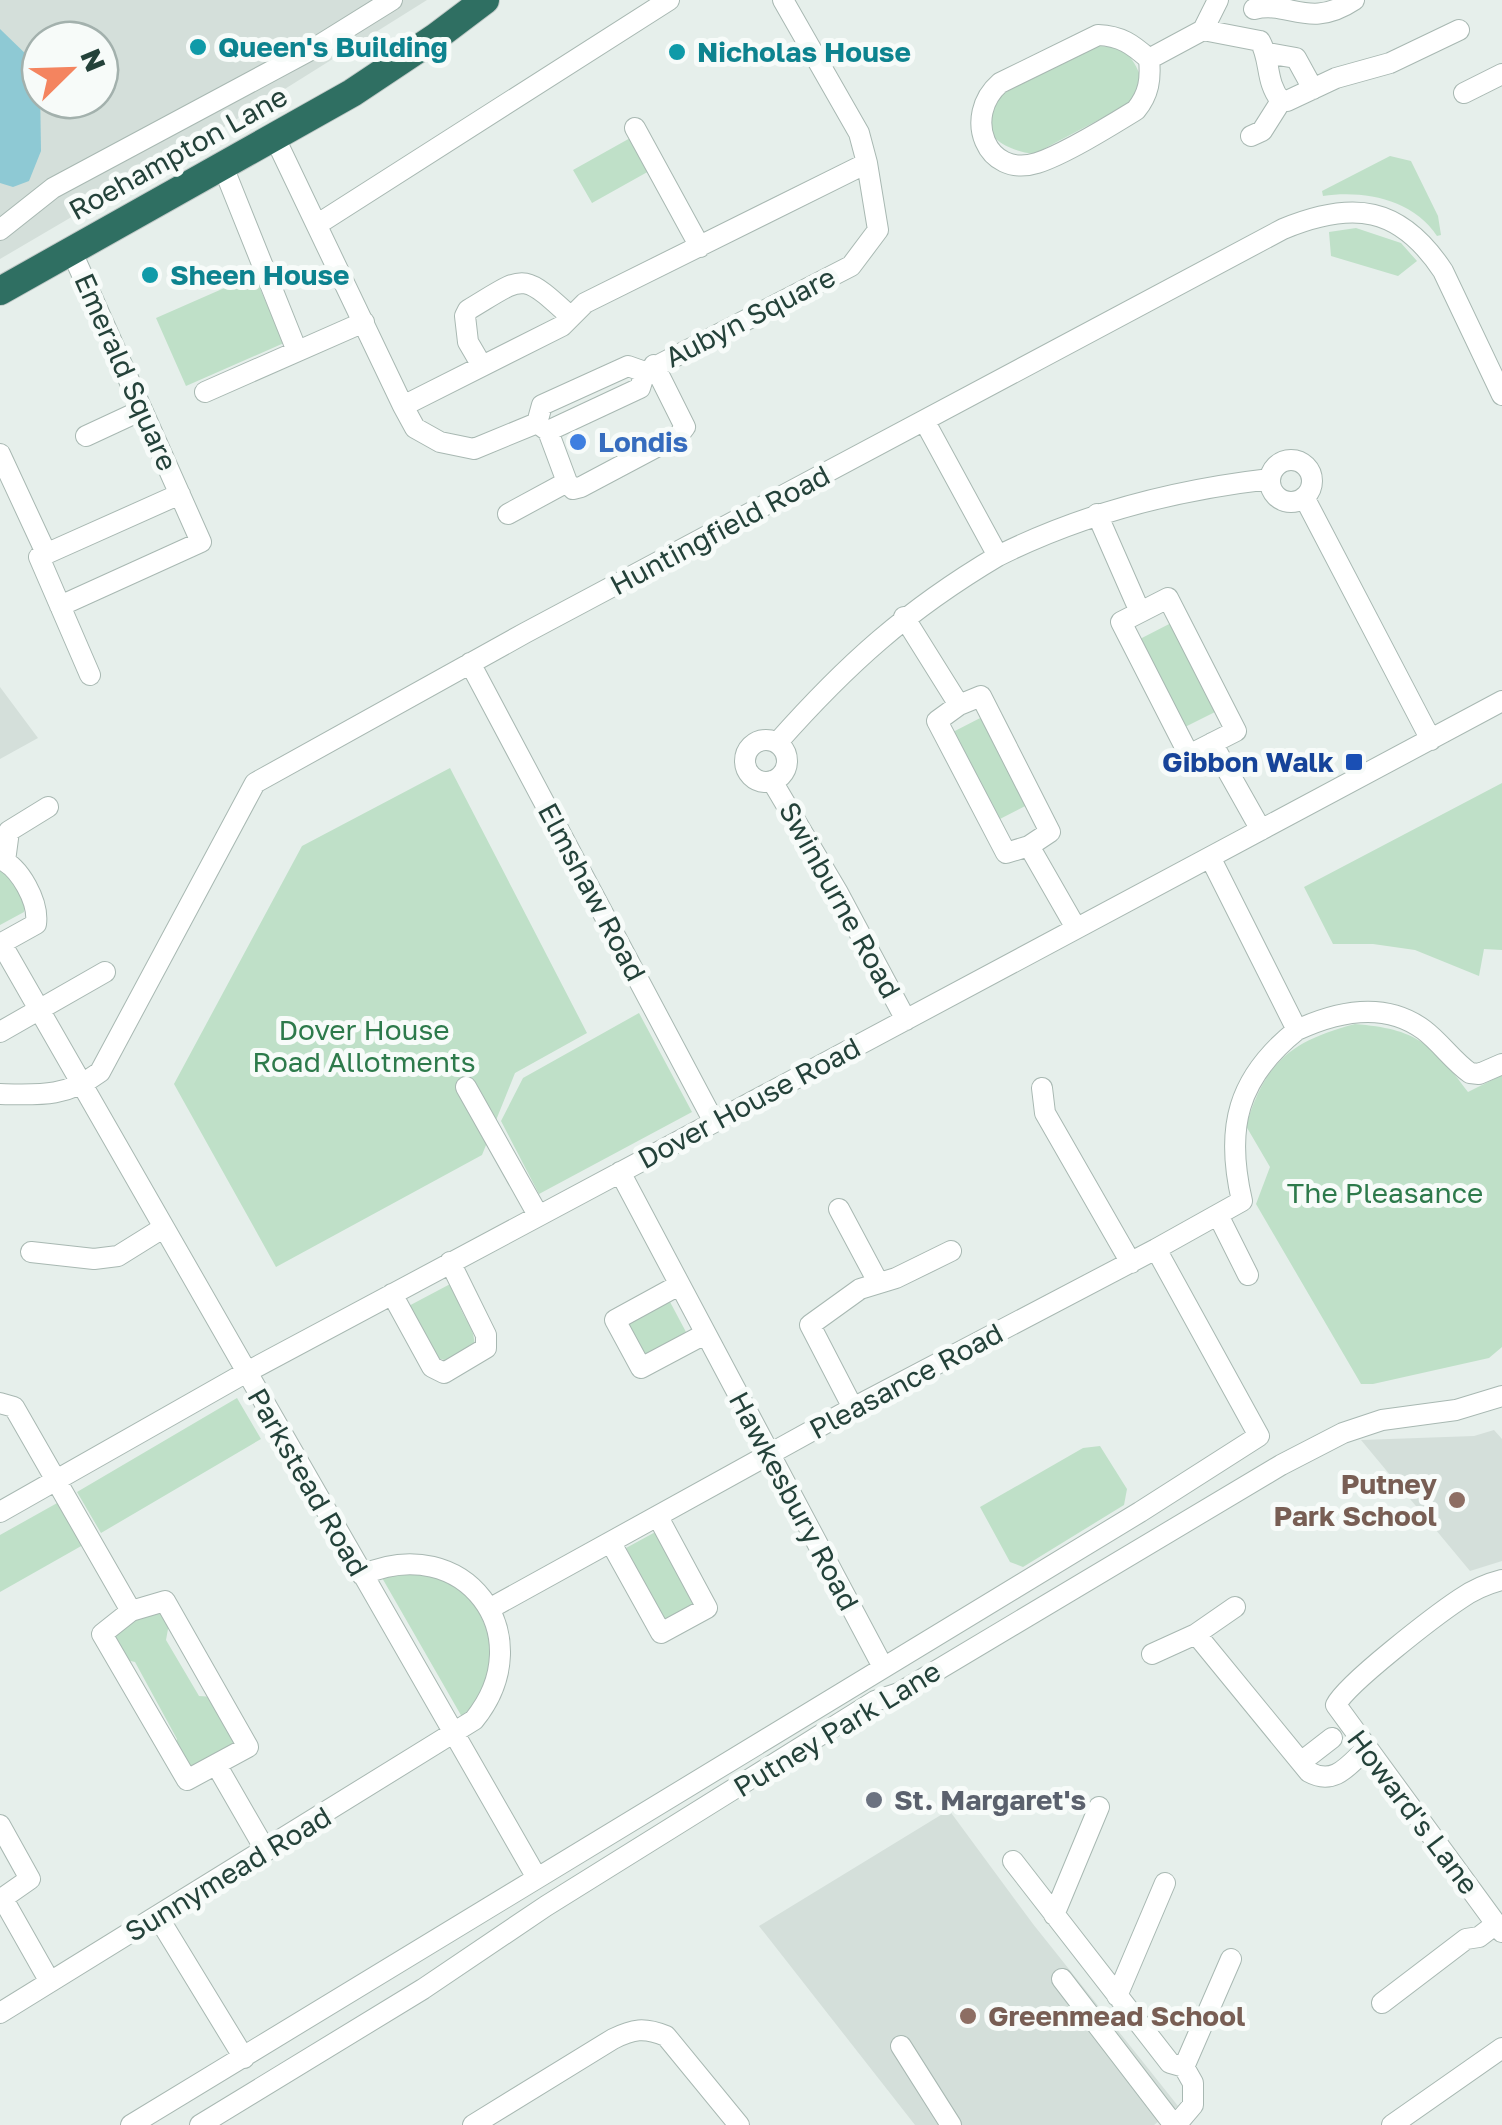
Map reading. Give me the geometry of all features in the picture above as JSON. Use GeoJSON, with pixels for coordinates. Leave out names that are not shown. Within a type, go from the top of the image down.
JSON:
{"type":"FeatureCollection","features":[{"type":"Feature","properties":{"kind":"highway","name":"Roehampton Lane"},"geometry":{"type":"LineString","coordinates":[[0,291],[352,92],[485,0]]}},
{"type":"Feature","properties":{"kind":"street"},"geometry":{"type":"LineString","coordinates":[[0,230],[53,188],[318,46],[392,0]]}},
{"type":"Feature","properties":{"kind":"street"},"geometry":{"type":"LineString","coordinates":[[318,224],[669,0]]}},
{"type":"Feature","properties":{"kind":"street","name":"Aubyn Square"},"geometry":{"type":"LineString","coordinates":[[274,136],[415,428],[440,442],[474,449],[543,427],[542,405],[628,366],[650,369],[851,266],[878,230],[859,132],[783,0]]}},
{"type":"Feature","properties":{"kind":"street"},"geometry":{"type":"LineString","coordinates":[[1149,59],[1203,30],[1218,0]]}},
{"type":"Feature","properties":{"kind":"street"},"geometry":{"type":"LineString","coordinates":[[1251,4],[1293,13],[1325,14],[1354,0]]}},
{"type":"Feature","properties":{"kind":"street"},"geometry":{"type":"LineString","coordinates":[[1251,4],[1262,28],[1266,71],[1280,100]]}},
{"type":"Feature","properties":{"kind":"street"},"geometry":{"type":"LineString","coordinates":[[1203,30],[1296,58],[1313,89]]}},
{"type":"Feature","properties":{"kind":"street"},"geometry":{"type":"LineString","coordinates":[[1251,136],[1262,131],[1280,100],[1390,63],[1459,30]]}},
{"type":"Feature","properties":{"kind":"street"},"geometry":{"type":"LineString","coordinates":[[1098,35],[1115,36],[1131,43],[1149,59],[1151,79],[1136,110],[1037,163],[1014,164],[1001,159],[984,140],[980,113],[990,92],[1082,41],[1098,35]]}},
{"type":"Feature","properties":{"kind":"street"},"geometry":{"type":"LineString","coordinates":[[1464,93],[1502,74]]}},
{"type":"Feature","properties":{"kind":"street"},"geometry":{"type":"LineString","coordinates":[[635,128],[700,246]]}},
{"type":"Feature","properties":{"kind":"street"},"geometry":{"type":"LineString","coordinates":[[403,406],[562,326],[585,303],[867,163]]}},
{"type":"Feature","properties":{"kind":"street"},"geometry":{"type":"LineString","coordinates":[[222,164],[297,351]]}},
{"type":"Feature","properties":{"kind":"street","name":"Huntingfield Road"},"geometry":{"type":"LineString","coordinates":[[82,1085],[100,1072],[255,783],[470,662],[1283,229],[1314,216],[1344,210],[1376,214],[1406,228],[1431,252],[1502,395]]}},
{"type":"Feature","properties":{"kind":"street","name":"Emerald Square"},"geometry":{"type":"LineString","coordinates":[[60,606],[201,542],[72,250]]}},
{"type":"Feature","properties":{"kind":"street"},"geometry":{"type":"LineString","coordinates":[[482,366],[468,342],[464,316],[514,282],[525,280],[537,286],[571,318]]}},
{"type":"Feature","properties":{"kind":"street"},"geometry":{"type":"LineString","coordinates":[[205,392],[364,322]]}},
{"type":"Feature","properties":{"kind":"street"},"geometry":{"type":"LineString","coordinates":[[543,427],[573,489],[679,435],[684,428],[650,369]]}},
{"type":"Feature","properties":{"kind":"street"},"geometry":{"type":"LineString","coordinates":[[86,436],[142,410]]}},
{"type":"Feature","properties":{"kind":"street"},"geometry":{"type":"LineString","coordinates":[[925,422],[998,556]]}},
{"type":"Feature","properties":{"kind":"street"},"geometry":{"type":"LineString","coordinates":[[0,454],[46,554],[38,557],[90,675]]}},
{"type":"Feature","properties":{"kind":"street"},"geometry":{"type":"LineString","coordinates":[[1302,462],[1312,481],[1304,497],[1290,503],[1273,492],[1270,479],[1281,463],[1302,462]]}},
{"type":"Feature","properties":{"kind":"street","name":"Swinburne Road"},"geometry":{"type":"LineString","coordinates":[[777,742],[787,761],[783,774],[772,781],[752,778],[744,759],[756,742],[777,742],[829,684],[904,617],[998,556],[1097,514],[1162,497],[1270,479]]}},
{"type":"Feature","properties":{"kind":"street"},"geometry":{"type":"LineString","coordinates":[[508,514],[568,482]]}},
{"type":"Feature","properties":{"kind":"street","name":"Emerald Square"},"geometry":{"type":"LineString","coordinates":[[46,554],[180,494]]}},
{"type":"Feature","properties":{"kind":"street"},"geometry":{"type":"LineString","coordinates":[[1304,497],[1431,740]]}},
{"type":"Feature","properties":{"kind":"street"},"geometry":{"type":"LineString","coordinates":[[1097,514],[1140,612]]}},
{"type":"Feature","properties":{"kind":"street"},"geometry":{"type":"LineString","coordinates":[[1168,598],[1236,730],[1189,755],[1121,622],[1140,612],[1168,598]]}},
{"type":"Feature","properties":{"kind":"street"},"geometry":{"type":"LineString","coordinates":[[904,617],[959,705]]}},
{"type":"Feature","properties":{"kind":"street","name":"Elmshaw Road"},"geometry":{"type":"LineString","coordinates":[[470,662],[714,1122]]}},
{"type":"Feature","properties":{"kind":"street"},"geometry":{"type":"LineString","coordinates":[[981,696],[1042,815],[1050,832],[1029,846],[1006,853],[936,721],[959,705],[981,696]]}},
{"type":"Feature","properties":{"kind":"street","name":"Dover House Road"},"geometry":{"type":"LineString","coordinates":[[0,1512],[450,1262],[1502,702]]}},
{"type":"Feature","properties":{"kind":"street"},"geometry":{"type":"LineString","coordinates":[[1212,743],[1261,830]]}},
{"type":"Feature","properties":{"kind":"street","name":"Swinburne Road"},"geometry":{"type":"LineString","coordinates":[[772,781],[837,890],[906,1020]]}},
{"type":"Feature","properties":{"kind":"street"},"geometry":{"type":"LineString","coordinates":[[0,944],[36,924],[38,910],[12,863],[2,860],[9,830],[48,807]]}},
{"type":"Feature","properties":{"kind":"street"},"geometry":{"type":"LineString","coordinates":[[1029,846],[1076,928]]}},
{"type":"Feature","properties":{"kind":"street"},"geometry":{"type":"LineString","coordinates":[[1210,857],[1297,1030]]}},
{"type":"Feature","properties":{"kind":"street","name":"Parkstead Road"},"geometry":{"type":"LineString","coordinates":[[0,944],[537,1878]]}},
{"type":"Feature","properties":{"kind":"street"},"geometry":{"type":"LineString","coordinates":[[0,1032],[105,972]]}},
{"type":"Feature","properties":{"kind":"street"},"geometry":{"type":"LineString","coordinates":[[1156,1249],[1242,1201],[1233,1165],[1233,1144],[1244,1092],[1276,1048],[1297,1030],[1350,1011],[1377,1012],[1405,1019],[1424,1030],[1470,1073],[1479,1074],[1502,1064]]}},
{"type":"Feature","properties":{"kind":"street"},"geometry":{"type":"LineString","coordinates":[[0,1094],[62,1093],[82,1085]]}},
{"type":"Feature","properties":{"kind":"street"},"geometry":{"type":"LineString","coordinates":[[466,1087],[538,1216]]}},
{"type":"Feature","properties":{"kind":"street"},"geometry":{"type":"LineString","coordinates":[[1042,1088],[1045,1112],[1131,1263]]}},
{"type":"Feature","properties":{"kind":"street","name":"Hawkesbury Road"},"geometry":{"type":"LineString","coordinates":[[620,1172],[883,1668]]}},
{"type":"Feature","properties":{"kind":"street"},"geometry":{"type":"LineString","coordinates":[[839,1209],[878,1282]]}},
{"type":"Feature","properties":{"kind":"street"},"geometry":{"type":"LineString","coordinates":[[1218,1215],[1248,1275]]}},
{"type":"Feature","properties":{"kind":"street"},"geometry":{"type":"LineString","coordinates":[[31,1252],[94,1259],[118,1256],[162,1228]]}},
{"type":"Feature","properties":{"kind":"street","name":"Pleasance Road"},"geometry":{"type":"LineString","coordinates":[[488,1610],[852,1408],[1156,1249]]}},
{"type":"Feature","properties":{"kind":"street","name":"Putney Park Lane"},"geometry":{"type":"LineString","coordinates":[[130,2125],[1259,1436],[1156,1249]]}},
{"type":"Feature","properties":{"kind":"street"},"geometry":{"type":"LineString","coordinates":[[852,1408],[810,1325],[860,1290],[896,1278],[951,1251]]}},
{"type":"Feature","properties":{"kind":"street"},"geometry":{"type":"LineString","coordinates":[[392,1294],[432,1367],[444,1373],[486,1348],[486,1335],[450,1262]]}},
{"type":"Feature","properties":{"kind":"street"},"geometry":{"type":"LineString","coordinates":[[679,1285],[615,1320],[641,1368],[705,1334]]}},
{"type":"Feature","properties":{"kind":"street","name":"Putney Park Lane"},"geometry":{"type":"LineString","coordinates":[[200,2125],[423,1990],[546,1906],[875,1701],[899,1692],[1281,1465],[1343,1433],[1382,1420],[1456,1410],[1502,1396]]}},
{"type":"Feature","properties":{"kind":"street"},"geometry":{"type":"LineString","coordinates":[[0,1403],[14,1408],[131,1611]]}},
{"type":"Feature","properties":{"kind":"street"},"geometry":{"type":"LineString","coordinates":[[611,1542],[661,1633],[706,1608],[658,1517]]}},
{"type":"Feature","properties":{"kind":"street"},"geometry":{"type":"LineString","coordinates":[[362,1575],[383,1566],[426,1562],[459,1577],[476,1590],[488,1610],[497,1629],[500,1650],[495,1687],[474,1720],[455,1734]]}},
{"type":"Feature","properties":{"kind":"street","name":"Howard's Lane"},"geometry":{"type":"LineString","coordinates":[[1499,1928],[1336,1705],[1346,1692],[1457,1601],[1502,1580]]}},
{"type":"Feature","properties":{"kind":"street"},"geometry":{"type":"LineString","coordinates":[[165,1601],[248,1747],[216,1766],[186,1780],[102,1634],[131,1611],[165,1601]]}},
{"type":"Feature","properties":{"kind":"street"},"geometry":{"type":"LineString","coordinates":[[1152,1654],[1196,1634],[1235,1607]]}},
{"type":"Feature","properties":{"kind":"street"},"geometry":{"type":"LineString","coordinates":[[1196,1634],[1309,1772],[1322,1779],[1333,1778],[1366,1750]]}},
{"type":"Feature","properties":{"kind":"street","name":"Sunnymead Road"},"geometry":{"type":"LineString","coordinates":[[0,2013],[455,1734]]}},
{"type":"Feature","properties":{"kind":"street"},"geometry":{"type":"LineString","coordinates":[[1301,1762],[1332,1738]]}},
{"type":"Feature","properties":{"kind":"street"},"geometry":{"type":"LineString","coordinates":[[216,1766],[266,1852]]}},
{"type":"Feature","properties":{"kind":"street"},"geometry":{"type":"LineString","coordinates":[[1054,1915],[1099,1806]]}},
{"type":"Feature","properties":{"kind":"street"},"geometry":{"type":"LineString","coordinates":[[0,1826],[30,1879],[1,1899],[50,1982]]}},
{"type":"Feature","properties":{"kind":"street"},"geometry":{"type":"LineString","coordinates":[[1013,1861],[1170,2063],[1184,2068],[1193,2084],[1194,2104],[1175,2125],[1062,1979]]}},
{"type":"Feature","properties":{"kind":"street"},"geometry":{"type":"LineString","coordinates":[[1118,1996],[1165,1884]]}},
{"type":"Feature","properties":{"kind":"street"},"geometry":{"type":"LineString","coordinates":[[158,1916],[244,2058]]}},
{"type":"Feature","properties":{"kind":"street"},"geometry":{"type":"LineString","coordinates":[[1382,2003],[1466,1939],[1499,1928]]}},
{"type":"Feature","properties":{"kind":"street"},"geometry":{"type":"LineString","coordinates":[[1184,2068],[1231,1959]]}},
{"type":"Feature","properties":{"kind":"street"},"geometry":{"type":"LineString","coordinates":[[473,2125],[634,2029],[650,2029],[666,2036],[739,2125]]}},
{"type":"Feature","properties":{"kind":"street"},"geometry":{"type":"LineString","coordinates":[[901,2046],[952,2125]]}},
{"type":"Feature","properties":{"kind":"street"},"geometry":{"type":"LineString","coordinates":[[1392,2125],[1502,2048]]}},
{"type":"Feature","properties":{"kind":"shaded area"},"geometry":{"type":"Polygon","coordinates":[[[0,0],[427,0],[213,134],[0,259],[0,0]]]}},
{"type":"Feature","properties":{"kind":"shaded area"},"geometry":{"type":"Polygon","coordinates":[[[0,687],[38,738],[0,759],[0,687]]]}},
{"type":"Feature","properties":{"kind":"shaded area","name":"Putney Park School"},"geometry":{"type":"Polygon","coordinates":[[[1494,1430],[1502,1439],[1502,1561],[1470,1571],[1361,1440],[1474,1436],[1494,1430]]]}},
{"type":"Feature","properties":{"kind":"shaded area","name":"Greenmead School"},"geometry":{"type":"Polygon","coordinates":[[[949,1810],[1033,1924],[1178,2106],[1154,2125],[915,2125],[759,1926],[949,1810]]]}},
{"type":"Feature","properties":{"kind":"green space"},"geometry":{"type":"Polygon","coordinates":[[[1093,46],[1122,51],[1136,67],[1140,75],[1134,98],[1125,106],[1034,154],[1008,147],[992,134],[989,116],[1004,93],[1093,46]]]}},
{"type":"Feature","properties":{"kind":"green space"},"geometry":{"type":"Polygon","coordinates":[[[632,137],[651,170],[592,203],[573,170],[632,137]]]}},
{"type":"Feature","properties":{"kind":"green space"},"geometry":{"type":"Polygon","coordinates":[[[1390,156],[1411,161],[1438,216],[1441,235],[1437,236],[1415,213],[1386,200],[1323,196],[1322,191],[1390,156]]]}},
{"type":"Feature","properties":{"kind":"green space"},"geometry":{"type":"Polygon","coordinates":[[[1356,228],[1401,243],[1417,261],[1398,276],[1331,256],[1329,232],[1356,228]]]}},
{"type":"Feature","properties":{"kind":"green space"},"geometry":{"type":"Polygon","coordinates":[[[254,275],[284,343],[186,386],[156,318],[254,275]]]}},
{"type":"Feature","properties":{"kind":"green space"},"geometry":{"type":"Polygon","coordinates":[[[1173,622],[1219,710],[1183,728],[1138,640],[1173,622]]]}},
{"type":"Feature","properties":{"kind":"green space"},"geometry":{"type":"Polygon","coordinates":[[[986,715],[1031,803],[996,821],[951,733],[986,715]]]}},
{"type":"Feature","properties":{"kind":"green space","name":"Dover House Road Allotments"},"geometry":{"type":"Polygon","coordinates":[[[450,768],[587,1033],[515,1073],[482,1155],[276,1267],[174,1084],[302,846],[450,768]]]}},
{"type":"Feature","properties":{"kind":"green space"},"geometry":{"type":"Polygon","coordinates":[[[1502,783],[1502,950],[1484,949],[1479,976],[1415,950],[1333,944],[1304,887],[1502,783]]]}},
{"type":"Feature","properties":{"kind":"green space"},"geometry":{"type":"Polygon","coordinates":[[[0,867],[13,880],[24,912],[0,925],[0,867]]]}},
{"type":"Feature","properties":{"kind":"green space"},"geometry":{"type":"Polygon","coordinates":[[[639,1013],[692,1112],[539,1194],[501,1121],[523,1078],[639,1013]]]}},
{"type":"Feature","properties":{"kind":"green space","name":"The Pleasance"},"geometry":{"type":"Polygon","coordinates":[[[1355,1024],[1393,1030],[1421,1042],[1444,1061],[1468,1092],[1502,1075],[1502,1347],[1489,1358],[1373,1384],[1361,1384],[1256,1204],[1270,1167],[1246,1126],[1262,1085],[1284,1057],[1314,1038],[1355,1024]]]}},
{"type":"Feature","properties":{"kind":"green space"},"geometry":{"type":"Polygon","coordinates":[[[454,1282],[474,1348],[451,1362],[434,1357],[403,1309],[454,1282]]]}},
{"type":"Feature","properties":{"kind":"green space"},"geometry":{"type":"Polygon","coordinates":[[[669,1300],[686,1332],[644,1356],[628,1325],[669,1300]]]}},
{"type":"Feature","properties":{"kind":"green space"},"geometry":{"type":"Polygon","coordinates":[[[237,1398],[261,1439],[101,1533],[77,1492],[237,1398]]]}},
{"type":"Feature","properties":{"kind":"green space"},"geometry":{"type":"Polygon","coordinates":[[[1100,1446],[1127,1489],[1124,1505],[1023,1567],[1010,1562],[980,1507],[1083,1448],[1100,1446]]]}},
{"type":"Feature","properties":{"kind":"green space"},"geometry":{"type":"Polygon","coordinates":[[[59,1502],[83,1545],[0,1592],[0,1535],[59,1502]]]}},
{"type":"Feature","properties":{"kind":"green space"},"geometry":{"type":"Polygon","coordinates":[[[659,1530],[698,1601],[664,1620],[626,1548],[659,1530]]]}},
{"type":"Feature","properties":{"kind":"green space"},"geometry":{"type":"Polygon","coordinates":[[[409,1570],[455,1585],[478,1610],[485,1626],[490,1643],[489,1676],[481,1695],[462,1717],[381,1576],[409,1570]]]}},
{"type":"Feature","properties":{"kind":"green space"},"geometry":{"type":"Polygon","coordinates":[[[153,1610],[170,1618],[166,1640],[199,1696],[214,1697],[234,1743],[224,1755],[188,1770],[173,1751],[177,1739],[135,1662],[122,1659],[115,1639],[120,1627],[153,1610]]]}},
{"type":"Feature","properties":{"kind":"water"},"geometry":{"type":"Polygon","coordinates":[[[0,29],[20,48],[20,120],[41,120],[41,151],[29,181],[13,187],[0,183],[0,29]]]}},
{"type":"Feature","properties":{"kind":"place","name":"Queen's Building"},"geometry":{"type":"Point","coordinates":[198,47]}},
{"type":"Feature","properties":{"kind":"place","name":"Nicholas House"},"geometry":{"type":"Point","coordinates":[677,52]}},
{"type":"Feature","properties":{"kind":"place","name":"Sheen House"},"geometry":{"type":"Point","coordinates":[150,275]}},
{"type":"Feature","properties":{"kind":"place","name":"Londis"},"geometry":{"type":"Point","coordinates":[578,442]}},
{"type":"Feature","properties":{"kind":"place","name":"Gibbon Walk"},"geometry":{"type":"Point","coordinates":[1354,762]}},
{"type":"Feature","properties":{"kind":"place","name":"Putney Park School"},"geometry":{"type":"Point","coordinates":[1457,1500]}},
{"type":"Feature","properties":{"kind":"place","name":"St. Margaret's"},"geometry":{"type":"Point","coordinates":[874,1800]}},
{"type":"Feature","properties":{"kind":"place","name":"Greenmead School"},"geometry":{"type":"Point","coordinates":[968,2016]}}]}
